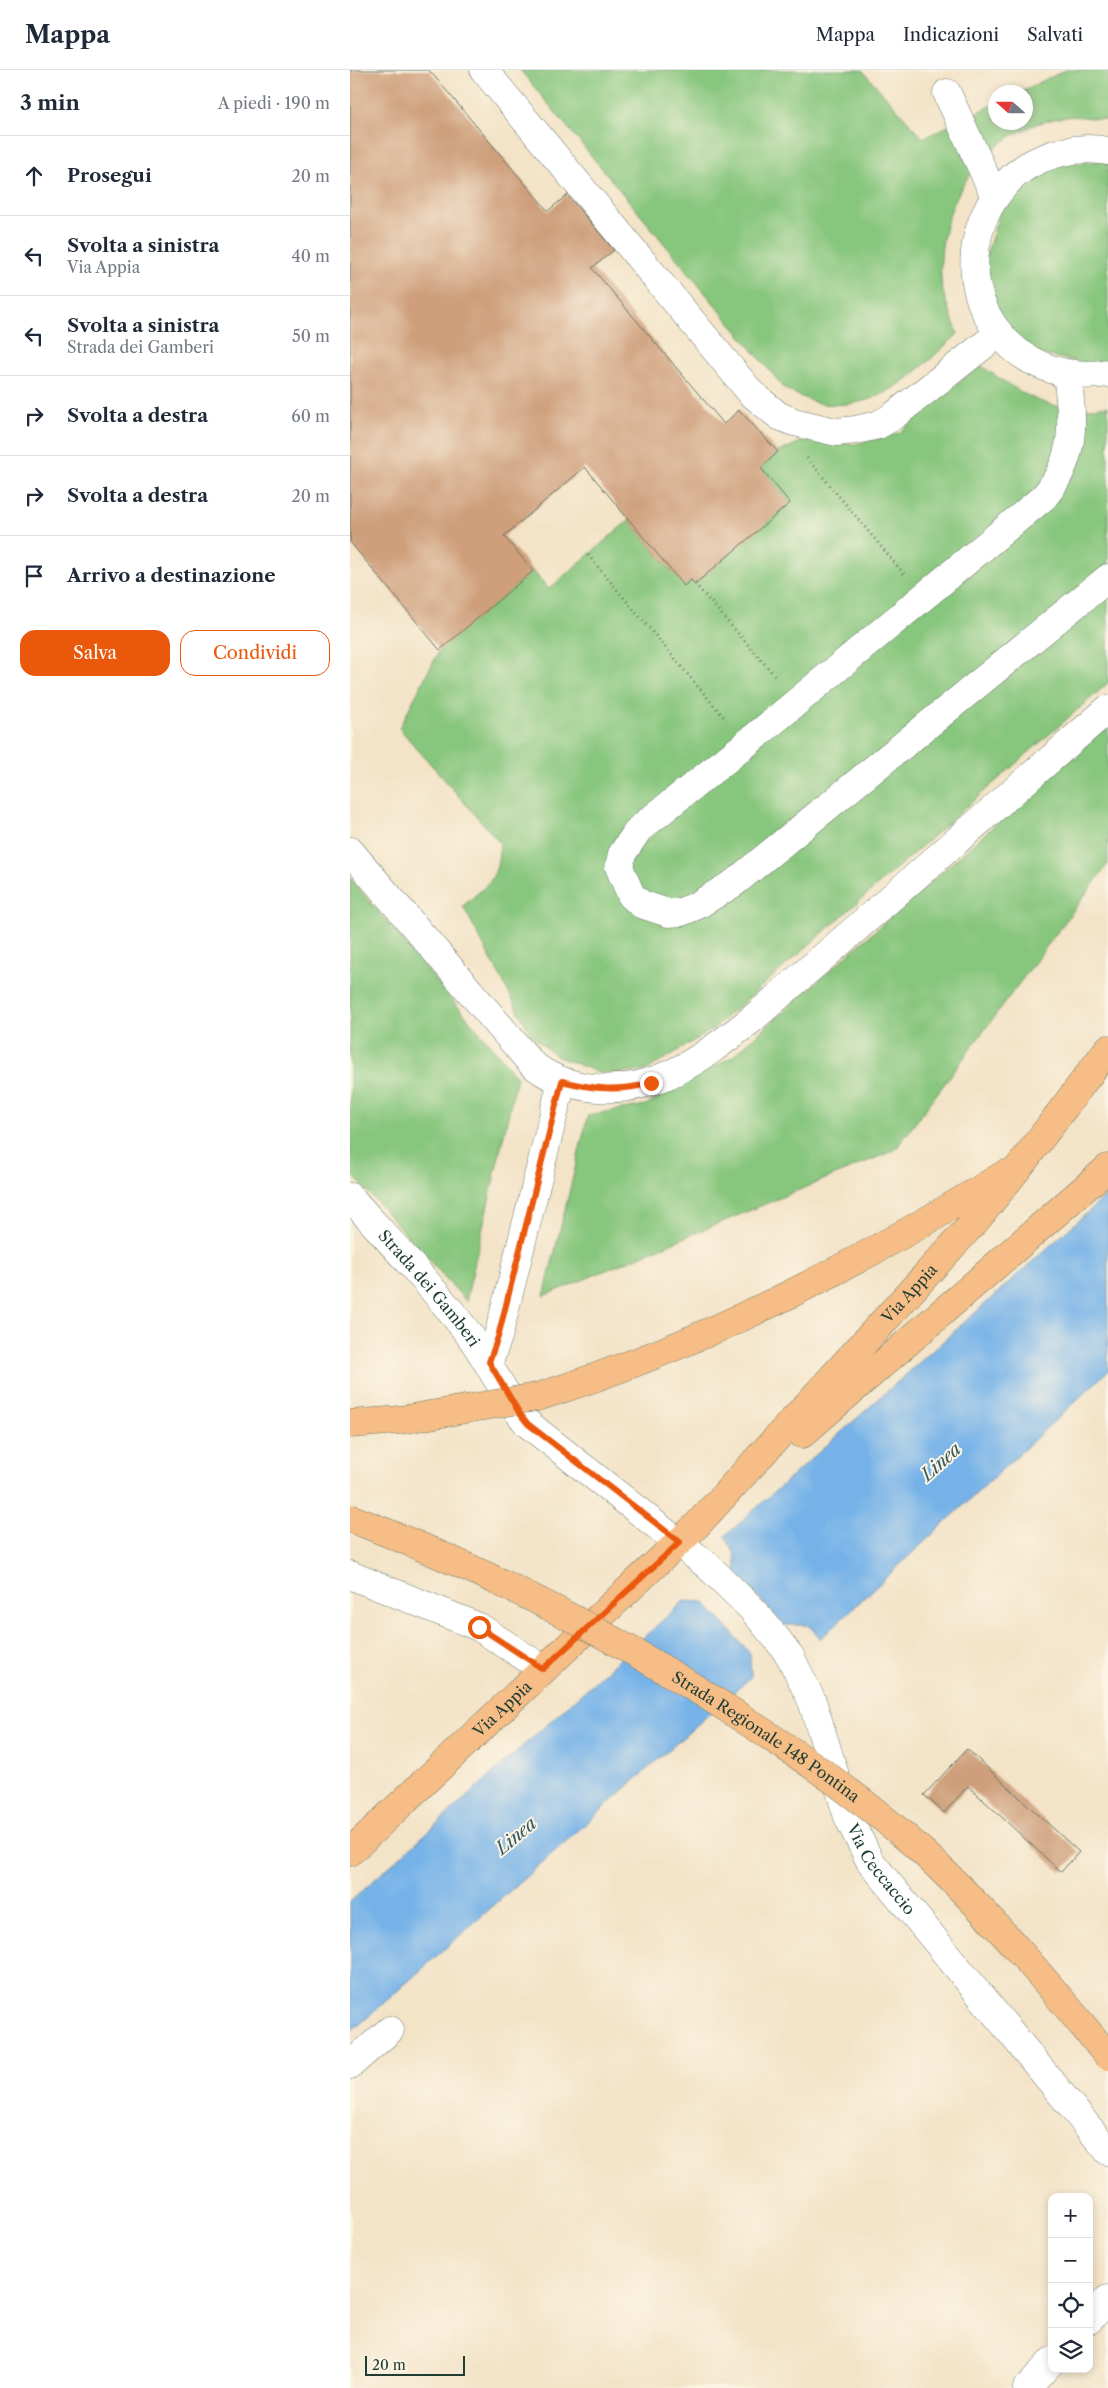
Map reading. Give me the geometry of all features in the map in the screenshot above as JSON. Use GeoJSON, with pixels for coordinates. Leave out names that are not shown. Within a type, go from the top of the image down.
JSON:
{"type":"FeatureCollection","features":[{"type":"Feature","properties":{"kind":"main road","name":"Via Appia"},"geometry":{"type":"LineString","coordinates":[[688,1533],[979,1217],[1108,1049]]}},
{"type":"Feature","properties":{"kind":"main road"},"geometry":{"type":"LineString","coordinates":[[350,1424],[420,1418],[537,1397],[640,1362],[736,1321],[836,1272],[921,1225],[1023,1162]]}},
{"type":"Feature","properties":{"kind":"main road","name":"Via Appia"},"geometry":{"type":"LineString","coordinates":[[350,1852],[688,1533],[1108,1168]]}},
{"type":"Feature","properties":{"kind":"main road","name":"Strada Regionale 148 Pontina"},"geometry":{"type":"LineString","coordinates":[[350,1518],[509,1586],[593,1629],[693,1686],[829,1776],[927,1856],[961,1889],[1004,1934],[1108,2056]]}},
{"type":"Feature","properties":{"kind":"street"},"geometry":{"type":"LineString","coordinates":[[484,70],[752,394],[779,416],[836,432],[878,425],[910,404],[998,334]]}},
{"type":"Feature","properties":{"kind":"street"},"geometry":{"type":"LineString","coordinates":[[947,93],[995,197]]}},
{"type":"Feature","properties":{"kind":"street"},"geometry":{"type":"LineString","coordinates":[[1108,151],[1080,149],[1055,153],[1032,163],[1018,173],[995,197],[981,222],[974,251],[974,280],[983,309],[998,334],[1018,353],[1034,362],[1067,374],[1093,376],[1108,373]]}},
{"type":"Feature","properties":{"kind":"street"},"geometry":{"type":"LineString","coordinates":[[1067,374],[1072,430],[1067,459],[1052,486],[1031,508],[923,598],[746,744],[639,829],[622,854],[619,867],[631,895],[642,904],[668,913],[680,912],[714,897],[734,883],[1108,578]]}},
{"type":"Feature","properties":{"kind":"street"},"geometry":{"type":"LineString","coordinates":[[350,851],[519,1050],[544,1073],[562,1081],[601,1089],[637,1087],[670,1075],[708,1052],[774,1001],[1108,709]]}},
{"type":"Feature","properties":{"kind":"street"},"geometry":{"type":"LineString","coordinates":[[489,1362],[498,1337],[562,1081]]}},
{"type":"Feature","properties":{"kind":"street","name":"Strada dei Gamberi"},"geometry":{"type":"LineString","coordinates":[[350,1197],[421,1276],[489,1362],[514,1406],[528,1424],[688,1533]]}},
{"type":"Feature","properties":{"kind":"street","name":"Via Ceccaccio"},"geometry":{"type":"LineString","coordinates":[[688,1533],[708,1566],[752,1609],[790,1656],[812,1701],[848,1817],[870,1861],[1108,2151]]}},
{"type":"Feature","properties":{"kind":"street"},"geometry":{"type":"LineString","coordinates":[[350,1575],[479,1627],[543,1669]]}},
{"type":"Feature","properties":{"kind":"street"},"geometry":{"type":"LineString","coordinates":[[350,2065],[390,2030]]}},
{"type":"Feature","properties":{"kind":"street"},"geometry":{"type":"LineString","coordinates":[[1093,2316],[1108,2299]]}},
{"type":"Feature","properties":{"kind":"street"},"geometry":{"type":"LineString","coordinates":[[1027,2388],[1048,2365]]}},
{"type":"Feature","properties":{"kind":"path"},"geometry":{"type":"LineString","coordinates":[[802,452],[923,598]]}},
{"type":"Feature","properties":{"kind":"path"},"geometry":{"type":"LineString","coordinates":[[588,555],[746,744]]}},
{"type":"Feature","properties":{"kind":"path"},"geometry":{"type":"LineString","coordinates":[[695,584],[798,701]]}},
{"type":"Feature","properties":{"kind":"green space"},"geometry":{"type":"Polygon","coordinates":[[[520,70],[862,70],[923,138],[988,107],[988,130],[1024,130],[1012,136],[990,153],[971,173],[957,196],[947,222],[942,250],[941,279],[945,299],[958,334],[914,374],[882,394],[865,401],[846,404],[824,404],[785,389],[520,70]]]}},
{"type":"Feature","properties":{"kind":"green space"},"geometry":{"type":"Polygon","coordinates":[[[1066,70],[1108,70],[1108,120],[1066,117],[1033,126],[1033,85],[1066,70]]]}},
{"type":"Feature","properties":{"kind":"green space"},"geometry":{"type":"Polygon","coordinates":[[[1108,160],[1108,365],[1104,367],[1030,352],[996,316],[982,268],[1005,197],[1044,166],[1108,160]]]}},
{"type":"Feature","properties":{"kind":"green space"},"geometry":{"type":"Polygon","coordinates":[[[980,365],[1011,386],[1039,401],[1069,408],[1108,406],[1108,683],[713,1029],[645,1071],[603,1074],[556,1056],[531,1035],[463,906],[491,880],[497,866],[500,843],[399,728],[440,649],[533,571],[549,589],[629,520],[684,586],[691,580],[695,584],[790,503],[761,468],[778,452],[808,439],[855,444],[899,433],[980,365]]]}},
{"type":"Feature","properties":{"kind":"green space"},"geometry":{"type":"Polygon","coordinates":[[[1108,725],[1108,864],[895,1150],[544,1296],[588,1115],[646,1105],[732,1057],[1108,725]]]}},
{"type":"Feature","properties":{"kind":"green space"},"geometry":{"type":"Polygon","coordinates":[[[350,878],[517,1077],[466,1301],[350,1172],[350,878]]]}},
{"type":"Feature","properties":{"kind":"water","name":"Linea"},"geometry":{"type":"Polygon","coordinates":[[[1108,1194],[1108,1371],[820,1639],[809,1625],[784,1625],[737,1575],[735,1554],[725,1536],[1108,1194]]]}},
{"type":"Feature","properties":{"kind":"water","name":"Linea"},"geometry":{"type":"Polygon","coordinates":[[[684,1601],[704,1602],[750,1653],[751,1677],[350,2033],[350,1902],[684,1601]]]}},
{"type":"Feature","properties":{"kind":"building"},"geometry":{"type":"Polygon","coordinates":[[[350,70],[429,70],[548,211],[567,195],[614,250],[592,268],[724,424],[739,410],[778,452],[761,468],[790,503],[695,584],[691,580],[684,586],[585,467],[504,536],[533,571],[440,650],[350,542],[350,70]]]}},
{"type":"Feature","properties":{"kind":"building"},"geometry":{"type":"Polygon","coordinates":[[[967,1749],[1079,1852],[1061,1872],[968,1786],[944,1813],[924,1795],[967,1749]]]}},
{"type":"Feature","properties":{"kind":"route"},"geometry":{"type":"LineString","coordinates":[[479,1627],[543,1669],[680,1542],[528,1424],[504,1389],[489,1362],[498,1337],[562,1081],[601,1089],[624,1089],[651,1083]]}}]}
